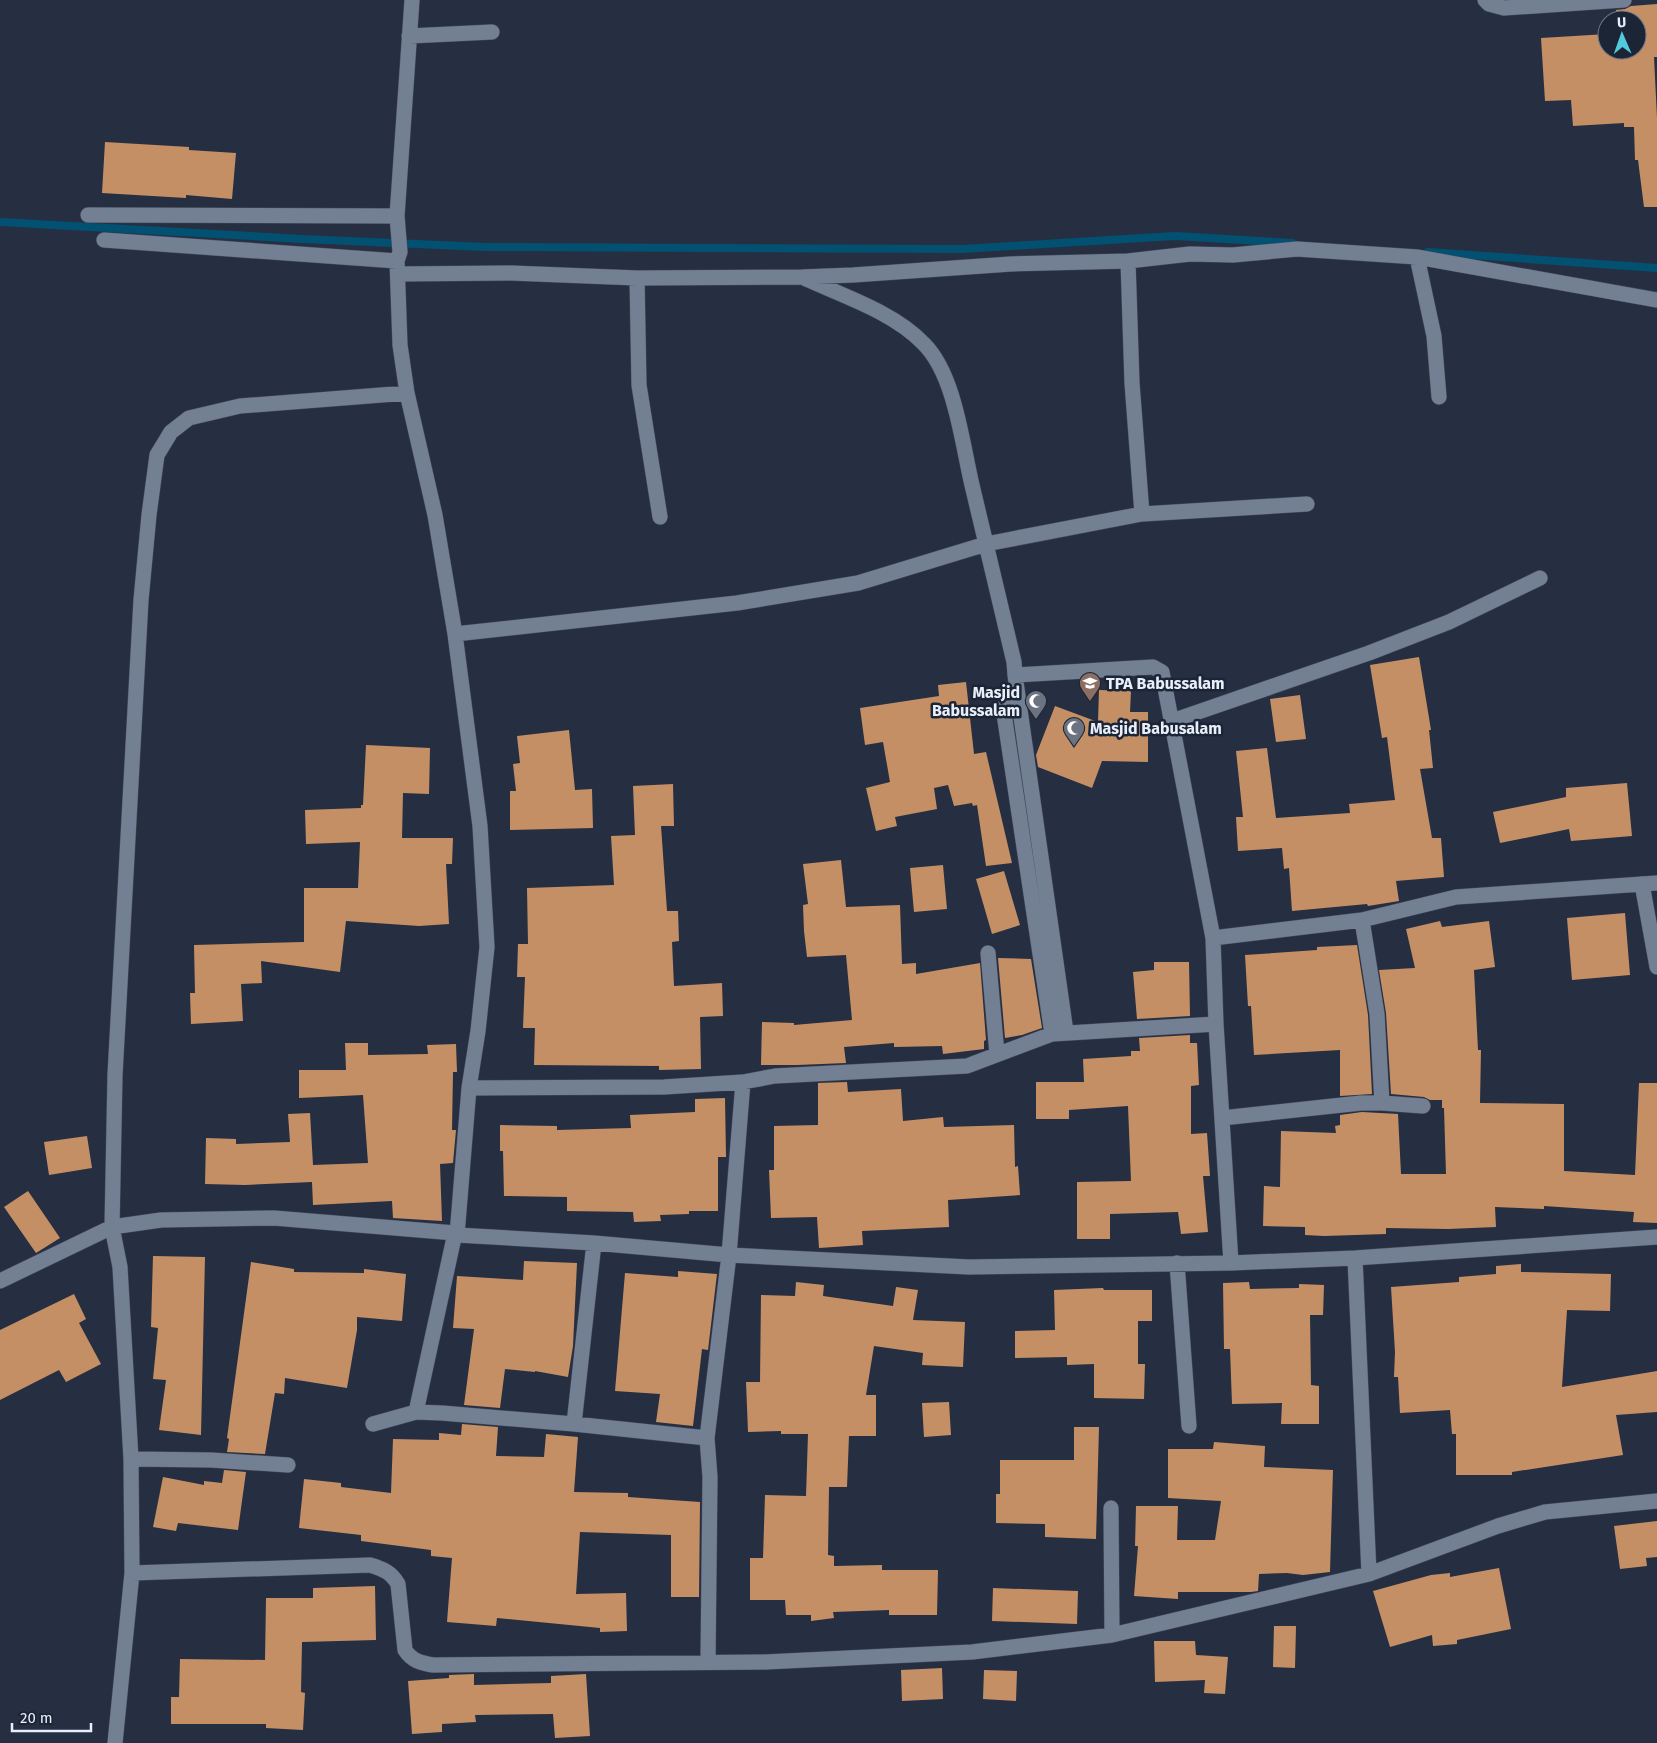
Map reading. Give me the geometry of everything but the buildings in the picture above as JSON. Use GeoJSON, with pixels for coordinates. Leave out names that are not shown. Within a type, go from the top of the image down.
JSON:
{"type":"FeatureCollection","features":[{"type":"Feature","properties":{"kind":"street"},"geometry":{"type":"LineString","coordinates":[[412,0],[397,224],[400,345],[407,393],[435,515],[455,634],[480,826],[487,947],[478,1031],[469,1088],[456,1234],[416,1412]]}},
{"type":"Feature","properties":{"kind":"street"},"geometry":{"type":"LineString","coordinates":[[1486,0],[1489,4],[1504,8],[1624,0]]}},
{"type":"Feature","properties":{"kind":"street"},"geometry":{"type":"LineString","coordinates":[[410,36],[492,32]]}},
{"type":"Feature","properties":{"kind":"street"},"geometry":{"type":"LineString","coordinates":[[88,214],[397,224]]}},
{"type":"Feature","properties":{"kind":"street"},"geometry":{"type":"LineString","coordinates":[[104,240],[511,273],[637,278],[853,275],[1011,264],[1128,261],[1190,254],[1233,255],[1297,249],[1417,257],[1657,300]]}},
{"type":"Feature","properties":{"kind":"street"},"geometry":{"type":"LineString","coordinates":[[1417,257],[1434,336],[1439,397]]}},
{"type":"Feature","properties":{"kind":"street"},"geometry":{"type":"LineString","coordinates":[[1128,261],[1132,383],[1142,514]]}},
{"type":"Feature","properties":{"kind":"street"},"geometry":{"type":"LineString","coordinates":[[802,277],[902,325],[923,342],[936,357],[948,388],[961,432],[1014,662],[1039,841],[1059,1033]]}},
{"type":"Feature","properties":{"kind":"street"},"geometry":{"type":"LineString","coordinates":[[637,278],[640,385],[660,517]]}},
{"type":"Feature","properties":{"kind":"street"},"geometry":{"type":"LineString","coordinates":[[115,1743],[132,1573],[131,1459],[120,1267],[112,1226],[115,1075],[141,600],[156,455],[171,432],[189,418],[240,406],[407,393]]}},
{"type":"Feature","properties":{"kind":"street"},"geometry":{"type":"LineString","coordinates":[[455,634],[736,603],[848,585],[986,544],[1142,514],[1306,504]]}},
{"type":"Feature","properties":{"kind":"street"},"geometry":{"type":"LineString","coordinates":[[1172,721],[1369,653],[1449,622],[1540,578]]}},
{"type":"Feature","properties":{"kind":"street"},"geometry":{"type":"LineString","coordinates":[[1015,674],[1153,667],[1162,672],[1213,938],[1216,1024],[1231,1263]]}},
{"type":"Feature","properties":{"kind":"street"},"geometry":{"type":"LineString","coordinates":[[1019,705],[1003,707],[1024,846],[1059,1033]]}},
{"type":"Feature","properties":{"kind":"street"},"geometry":{"type":"LineString","coordinates":[[1024,846],[1039,841]]}},
{"type":"Feature","properties":{"kind":"street"},"geometry":{"type":"LineString","coordinates":[[1213,938],[1362,920],[1456,897],[1650,884],[1657,967]]}},
{"type":"Feature","properties":{"kind":"street"},"geometry":{"type":"LineString","coordinates":[[1362,920],[1377,1014],[1382,1102]]}},
{"type":"Feature","properties":{"kind":"street"},"geometry":{"type":"LineString","coordinates":[[988,953],[997,1054]]}},
{"type":"Feature","properties":{"kind":"street"},"geometry":{"type":"LineString","coordinates":[[469,1088],[664,1086],[743,1082],[775,1076],[966,1066],[1059,1033],[1216,1024]]}},
{"type":"Feature","properties":{"kind":"street"},"geometry":{"type":"LineString","coordinates":[[708,1662],[710,1477],[707,1438],[729,1255],[743,1082]]}},
{"type":"Feature","properties":{"kind":"street"},"geometry":{"type":"LineString","coordinates":[[1222,1118],[1382,1102],[1423,1106]]}},
{"type":"Feature","properties":{"kind":"street"},"geometry":{"type":"LineString","coordinates":[[0,1281],[112,1226],[161,1220],[274,1218],[729,1255],[969,1267],[1231,1263],[1355,1258],[1657,1237]]}},
{"type":"Feature","properties":{"kind":"street"},"geometry":{"type":"LineString","coordinates":[[574,1424],[594,1243]]}},
{"type":"Feature","properties":{"kind":"street"},"geometry":{"type":"LineString","coordinates":[[1355,1258],[1369,1574]]}},
{"type":"Feature","properties":{"kind":"street"},"geometry":{"type":"LineString","coordinates":[[1177,1263],[1190,1426]]}},
{"type":"Feature","properties":{"kind":"street"},"geometry":{"type":"LineString","coordinates":[[373,1424],[416,1412],[442,1413],[707,1438]]}},
{"type":"Feature","properties":{"kind":"street"},"geometry":{"type":"LineString","coordinates":[[131,1459],[211,1460],[288,1465]]}},
{"type":"Feature","properties":{"kind":"street"},"geometry":{"type":"LineString","coordinates":[[132,1573],[370,1565],[386,1570],[393,1575],[398,1584],[405,1650],[410,1658],[433,1665],[765,1662],[972,1652],[1112,1635],[1369,1574],[1498,1526],[1545,1512],[1657,1501]]}},
{"type":"Feature","properties":{"kind":"street"},"geometry":{"type":"LineString","coordinates":[[1111,1508],[1112,1635]]}},
{"type":"Feature","properties":{"kind":"waterway"},"geometry":{"type":"LineString","coordinates":[[0,222],[485,247],[962,249],[1175,236],[1292,243]]}},
{"type":"Feature","properties":{"kind":"waterway"},"geometry":{"type":"LineString","coordinates":[[1428,252],[1657,268]]}},
{"type":"Feature","properties":{"kind":"place","name":"TPA Babussalam"},"geometry":{"type":"Point","coordinates":[1090,702]}},
{"type":"Feature","properties":{"kind":"place","name":"Masjid Babussalam"},"geometry":{"type":"Point","coordinates":[1036,720]}},
{"type":"Feature","properties":{"kind":"place","name":"Masjid Babusalam"},"geometry":{"type":"Point","coordinates":[1074,747]}}]}
